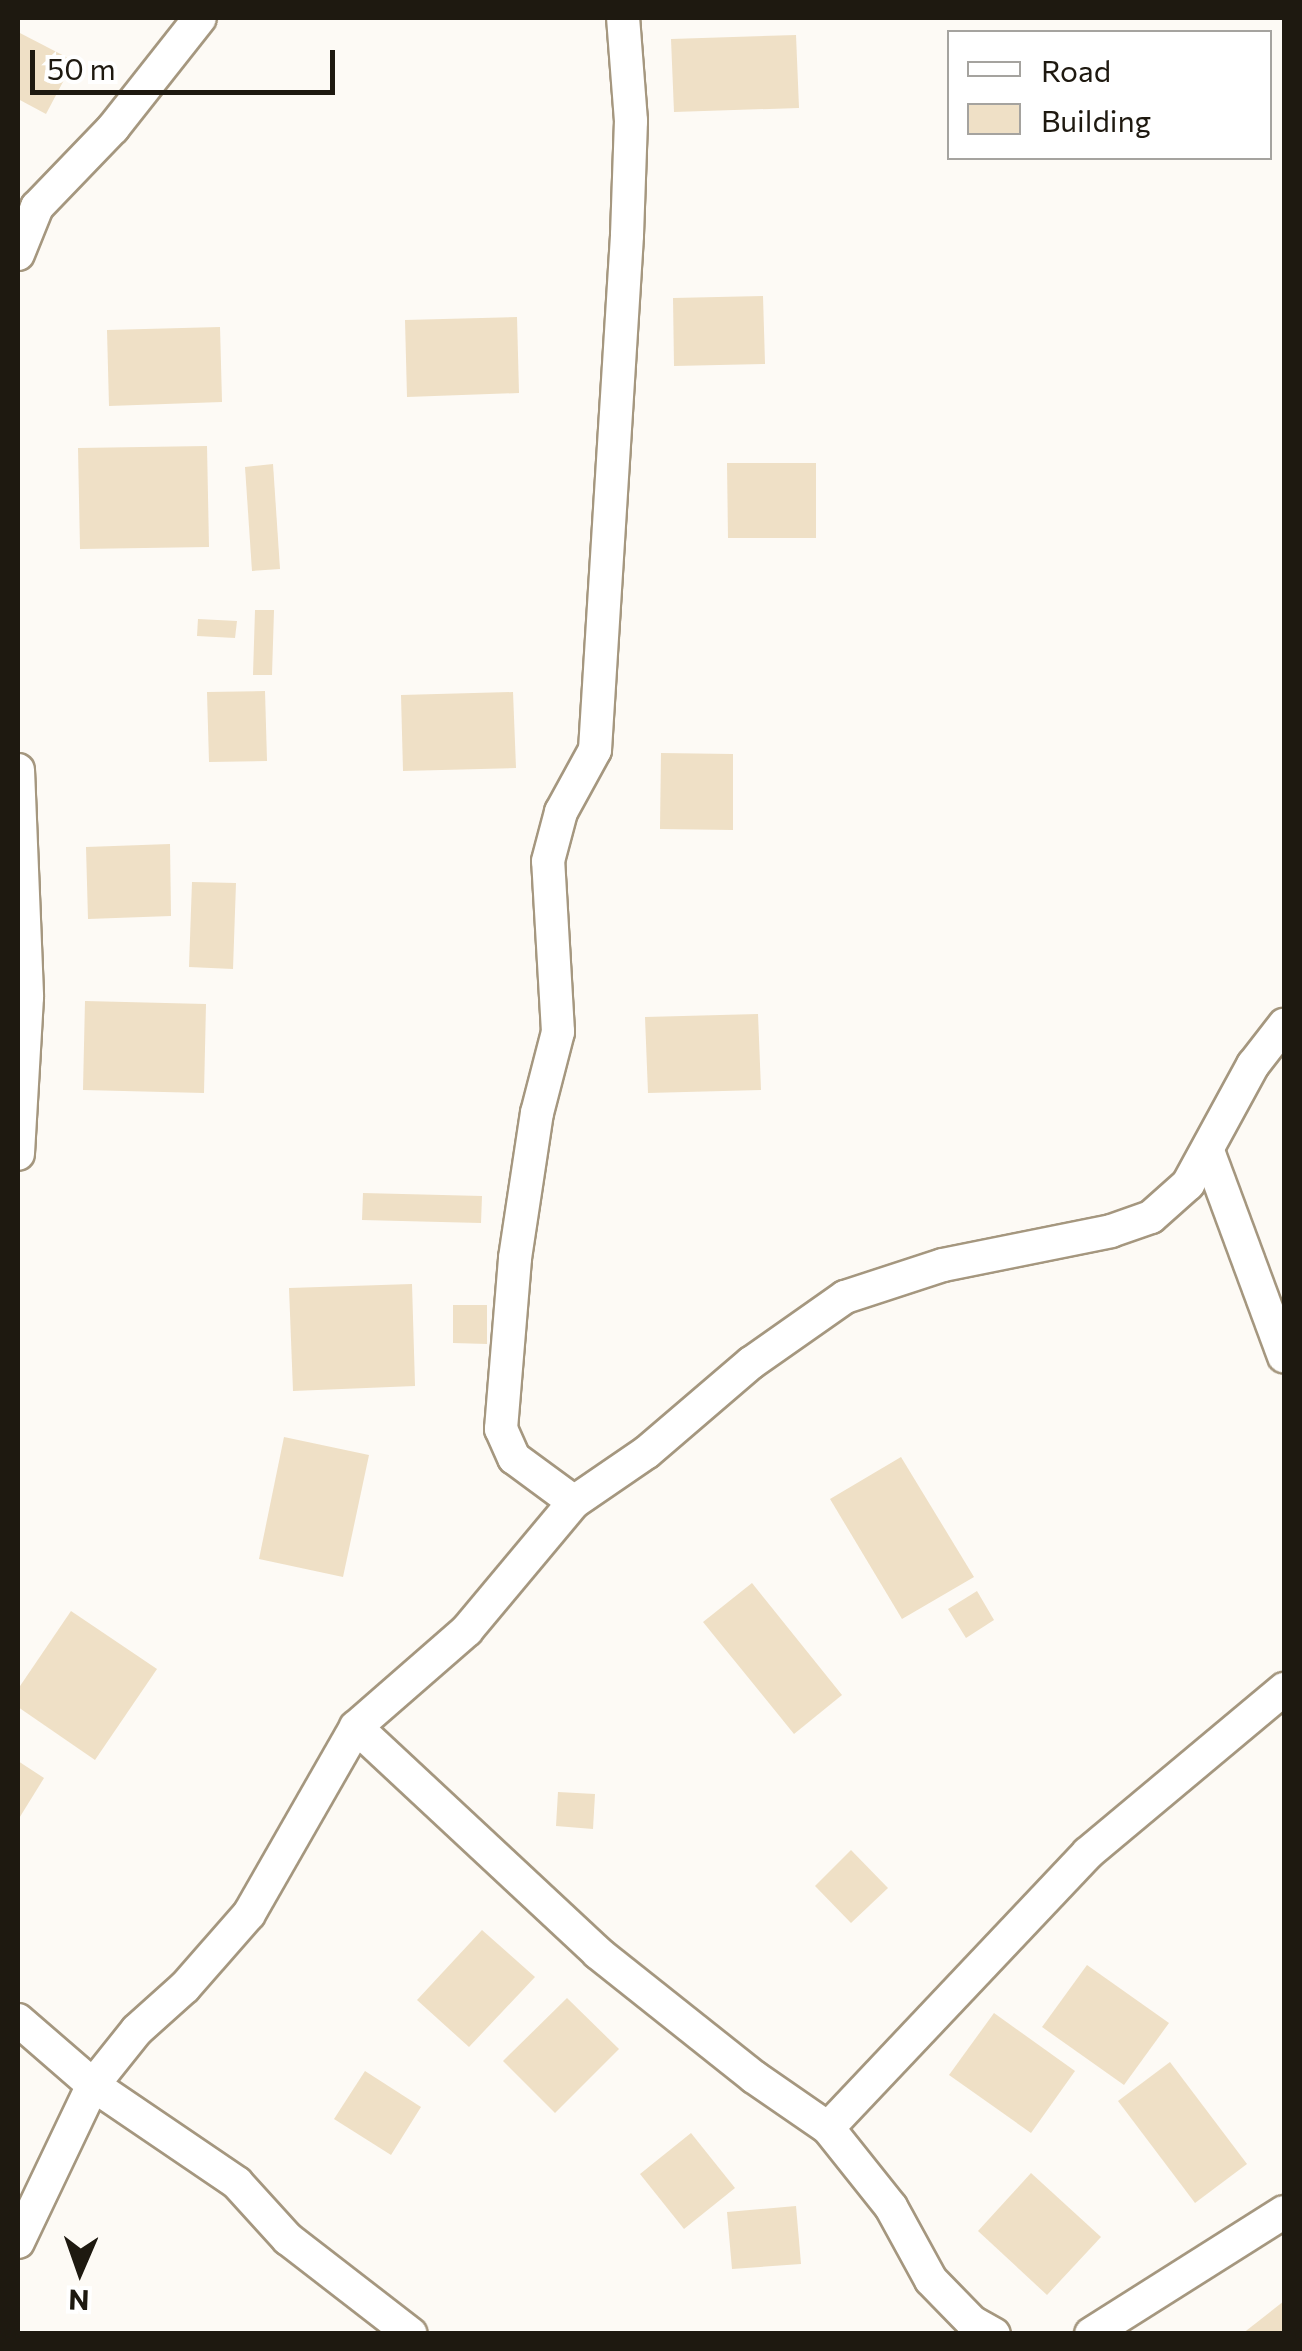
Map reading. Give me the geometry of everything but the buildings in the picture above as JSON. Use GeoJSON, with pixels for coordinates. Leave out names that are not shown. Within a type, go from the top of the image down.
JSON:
{"type":"FeatureCollection","features":[{"type":"Feature","properties":{"kind":"street"},"geometry":{"type":"LineString","coordinates":[[18,254],[27,206],[113,128],[200,18]]}},
{"type":"Feature","properties":{"kind":"street"},"geometry":{"type":"LineString","coordinates":[[574,1502],[514,1458],[501,1429],[515,1258],[537,1113],[558,1032],[548,860],[561,812],[594,750],[628,216],[631,122],[623,18]]}},
{"type":"Feature","properties":{"kind":"street"},"geometry":{"type":"LineString","coordinates":[[18,770],[27,996],[18,1154]]}},
{"type":"Feature","properties":{"kind":"street"},"geometry":{"type":"LineString","coordinates":[[18,2242],[94,2085],[137,2030],[186,1988],[249,1914],[356,1727],[467,1630],[574,1502],[647,1452],[751,1363],[845,1298],[942,1265],[1111,1231],[1151,1217],[1188,1184],[1252,1065],[1284,1025]]}},
{"type":"Feature","properties":{"kind":"street"},"geometry":{"type":"LineString","coordinates":[[1208,1151],[1284,1356]]}},
{"type":"Feature","properties":{"kind":"street"},"geometry":{"type":"LineString","coordinates":[[828,2128],[1088,1853],[1284,1689]]}},
{"type":"Feature","properties":{"kind":"street"},"geometry":{"type":"LineString","coordinates":[[356,1727],[598,1953],[754,2077],[828,2128],[882,2194],[931,2280],[972,2322],[994,2334]]}},
{"type":"Feature","properties":{"kind":"street"},"geometry":{"type":"LineString","coordinates":[[18,2020],[94,2085],[238,2182],[288,2239],[410,2334]]}},
{"type":"Feature","properties":{"kind":"street"},"geometry":{"type":"LineString","coordinates":[[1092,2334],[1284,2212]]}}]}
